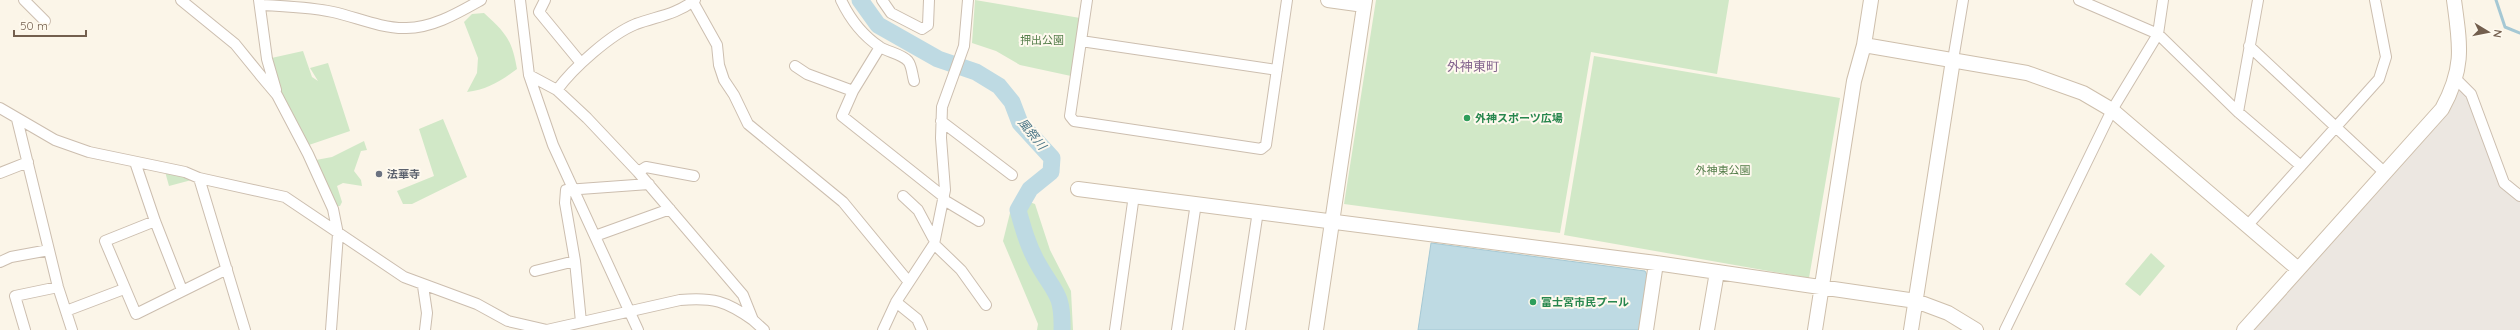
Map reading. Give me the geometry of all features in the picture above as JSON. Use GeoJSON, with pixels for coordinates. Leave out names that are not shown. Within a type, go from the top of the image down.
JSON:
{"type":"FeatureCollection","features":[{"type":"Feature","properties":{"kind":"street"},"geometry":{"type":"LineString","coordinates":[[24,0],[45,21]]}},
{"type":"Feature","properties":{"kind":"street"},"geometry":{"type":"LineString","coordinates":[[181,0],[235,44],[277,95],[308,154],[333,209],[338,234],[331,330]]}},
{"type":"Feature","properties":{"kind":"street"},"geometry":{"type":"LineString","coordinates":[[277,95],[267,59],[260,2],[333,12],[377,24],[404,28],[438,20],[458,13],[481,0]]}},
{"type":"Feature","properties":{"kind":"street"},"geometry":{"type":"LineString","coordinates":[[520,0],[529,76],[553,145],[638,330]]}},
{"type":"Feature","properties":{"kind":"street"},"geometry":{"type":"LineString","coordinates":[[545,0],[539,12],[581,63]]}},
{"type":"Feature","properties":{"kind":"street"},"geometry":{"type":"LineString","coordinates":[[841,0],[848,14],[862,32],[880,46],[907,59],[911,66],[914,81]]}},
{"type":"Feature","properties":{"kind":"street"},"geometry":{"type":"LineString","coordinates":[[882,0],[891,13],[922,29],[928,25],[929,0]]}},
{"type":"Feature","properties":{"kind":"street"},"geometry":{"type":"LineString","coordinates":[[883,330],[896,302],[933,241],[944,199],[941,121],[942,107],[964,46],[968,0]]}},
{"type":"Feature","properties":{"kind":"street"},"geometry":{"type":"LineString","coordinates":[[1087,0],[1070,116],[1074,121],[1261,149],[1266,145],[1287,0]]}},
{"type":"Feature","properties":{"kind":"street"},"geometry":{"type":"LineString","coordinates":[[1316,330],[1364,3],[1328,0]]}},
{"type":"Feature","properties":{"kind":"street"},"geometry":{"type":"LineString","coordinates":[[1815,330],[1854,81],[1864,44],[1871,0]]}},
{"type":"Feature","properties":{"kind":"street"},"geometry":{"type":"LineString","coordinates":[[1911,330],[1963,0]]}},
{"type":"Feature","properties":{"kind":"street"},"geometry":{"type":"LineString","coordinates":[[2079,0],[2158,34],[2238,112],[2301,166]]}},
{"type":"Feature","properties":{"kind":"street"},"geometry":{"type":"LineString","coordinates":[[2005,330],[2112,110],[2158,34],[2163,0]]}},
{"type":"Feature","properties":{"kind":"street"},"geometry":{"type":"LineString","coordinates":[[2238,112],[2258,0]]}},
{"type":"Feature","properties":{"kind":"street"},"geometry":{"type":"LineString","coordinates":[[2247,226],[2379,79],[2386,57],[2375,0]]}},
{"type":"Feature","properties":{"kind":"street"},"geometry":{"type":"LineString","coordinates":[[2244,330],[2442,109],[2456,79],[2460,53],[2454,0]]}},
{"type":"Feature","properties":{"kind":"street"},"geometry":{"type":"LineString","coordinates":[[557,90],[567,76],[581,63],[626,29],[682,10],[694,1],[717,45],[724,80],[734,95],[748,124],[843,202],[908,281]]}},
{"type":"Feature","properties":{"kind":"street"},"geometry":{"type":"LineString","coordinates":[[1081,41],[1277,70]]}},
{"type":"Feature","properties":{"kind":"street"},"geometry":{"type":"LineString","coordinates":[[1864,44],[2027,73],[2083,93],[2112,110],[2298,270]]}},
{"type":"Feature","properties":{"kind":"street"},"geometry":{"type":"LineString","coordinates":[[880,46],[853,92],[842,116],[944,199],[979,221]]}},
{"type":"Feature","properties":{"kind":"street"},"geometry":{"type":"LineString","coordinates":[[2250,46],[2385,173]]}},
{"type":"Feature","properties":{"kind":"street"},"geometry":{"type":"LineString","coordinates":[[795,66],[807,74],[853,92]]}},
{"type":"Feature","properties":{"kind":"street"},"geometry":{"type":"LineString","coordinates":[[529,76],[557,90],[638,172],[743,295],[753,320]]}},
{"type":"Feature","properties":{"kind":"street"},"geometry":{"type":"LineString","coordinates":[[2456,79],[2471,94],[2504,183],[2520,196]]}},
{"type":"Feature","properties":{"kind":"street"},"geometry":{"type":"LineString","coordinates":[[0,108],[55,140],[82,150],[185,172],[199,178],[285,197],[404,277],[423,286],[445,291],[476,304],[508,321],[547,330],[680,300],[702,298],[717,300],[731,305],[753,320],[764,330]]}},
{"type":"Feature","properties":{"kind":"street"},"geometry":{"type":"LineString","coordinates":[[18,119],[58,287],[72,330]]}},
{"type":"Feature","properties":{"kind":"street"},"geometry":{"type":"LineString","coordinates":[[941,121],[1012,175]]}},
{"type":"Feature","properties":{"kind":"street"},"geometry":{"type":"LineString","coordinates":[[0,173],[28,162]]}},
{"type":"Feature","properties":{"kind":"street"},"geometry":{"type":"LineString","coordinates":[[135,162],[154,221],[182,290]]}},
{"type":"Feature","properties":{"kind":"street"},"geometry":{"type":"LineString","coordinates":[[638,172],[646,167],[694,176]]}},
{"type":"Feature","properties":{"kind":"street"},"geometry":{"type":"LineString","coordinates":[[199,178],[245,330]]}},
{"type":"Feature","properties":{"kind":"street"},"geometry":{"type":"LineString","coordinates":[[581,322],[575,260],[565,203],[566,190],[649,184]]}},
{"type":"Feature","properties":{"kind":"street"},"geometry":{"type":"LineString","coordinates":[[1078,189],[1258,210],[1656,263],[1916,301],[1948,313],[1976,330]]}},
{"type":"Feature","properties":{"kind":"street"},"geometry":{"type":"LineString","coordinates":[[1115,330],[1134,195]]}},
{"type":"Feature","properties":{"kind":"street"},"geometry":{"type":"LineString","coordinates":[[903,196],[918,210],[933,241],[961,270],[986,305]]}},
{"type":"Feature","properties":{"kind":"street"},"geometry":{"type":"LineString","coordinates":[[1177,330],[1196,203]]}},
{"type":"Feature","properties":{"kind":"street"},"geometry":{"type":"LineString","coordinates":[[595,236],[670,208]]}},
{"type":"Feature","properties":{"kind":"street"},"geometry":{"type":"LineString","coordinates":[[1240,330],[1258,210]]}},
{"type":"Feature","properties":{"kind":"street"},"geometry":{"type":"LineString","coordinates":[[154,221],[105,241],[124,289],[136,314],[227,269]]}},
{"type":"Feature","properties":{"kind":"street"},"geometry":{"type":"LineString","coordinates":[[0,262],[11,257],[49,250]]}},
{"type":"Feature","properties":{"kind":"street"},"geometry":{"type":"LineString","coordinates":[[535,271],[575,260]]}},
{"type":"Feature","properties":{"kind":"street"},"geometry":{"type":"LineString","coordinates":[[1646,330],[1656,263]]}},
{"type":"Feature","properties":{"kind":"street"},"geometry":{"type":"LineString","coordinates":[[1707,330],[1717,272]]}},
{"type":"Feature","properties":{"kind":"street"},"geometry":{"type":"LineString","coordinates":[[423,286],[426,313],[425,330]]}},
{"type":"Feature","properties":{"kind":"street"},"geometry":{"type":"LineString","coordinates":[[25,330],[15,296],[58,287]]}},
{"type":"Feature","properties":{"kind":"street"},"geometry":{"type":"LineString","coordinates":[[66,311],[124,289]]}},
{"type":"Feature","properties":{"kind":"street"},"geometry":{"type":"LineString","coordinates":[[896,302],[917,319],[922,330]]}},
{"type":"Feature","properties":{"kind":"shaded area"},"geometry":{"type":"Polygon","coordinates":[[[2461,84],[2504,183],[2520,198],[2520,330],[2248,330],[2461,84]]]}},
{"type":"Feature","properties":{"kind":"green space","name":"押出公園"},"geometry":{"type":"Polygon","coordinates":[[[975,0],[1080,18],[1071,76],[1020,65],[996,51],[972,43],[975,0]]]}},
{"type":"Feature","properties":{"kind":"green space","name":"外神スポーツ広場"},"geometry":{"type":"Polygon","coordinates":[[[1376,0],[1729,0],[1717,74],[1591,52],[1560,233],[1344,204],[1376,0]]]}},
{"type":"Feature","properties":{"kind":"green space"},"geometry":{"type":"Polygon","coordinates":[[[484,13],[498,26],[507,38],[513,51],[517,69],[494,84],[467,92],[477,73],[478,58],[464,22],[472,14],[484,13]]]}},
{"type":"Feature","properties":{"kind":"green space"},"geometry":{"type":"Polygon","coordinates":[[[303,51],[312,77],[318,81],[310,68],[328,63],[350,131],[306,146],[280,102],[267,59],[303,51]]]}},
{"type":"Feature","properties":{"kind":"green space","name":"外神東公園"},"geometry":{"type":"Polygon","coordinates":[[[1594,56],[1840,98],[1809,278],[1564,235],[1594,56]]]}},
{"type":"Feature","properties":{"kind":"green space"},"geometry":{"type":"Polygon","coordinates":[[[443,119],[467,177],[412,204],[403,204],[397,191],[434,176],[419,129],[443,119]]]}},
{"type":"Feature","properties":{"kind":"green space"},"geometry":{"type":"Polygon","coordinates":[[[364,141],[367,150],[361,151],[354,171],[361,180],[362,186],[343,183],[337,186],[342,202],[340,206],[332,206],[316,160],[332,157],[364,141]]]}},
{"type":"Feature","properties":{"kind":"green space"},"geometry":{"type":"Polygon","coordinates":[[[164,168],[199,178],[169,186],[164,168]]]}},
{"type":"Feature","properties":{"kind":"green space"},"geometry":{"type":"Polygon","coordinates":[[[1018,198],[1035,204],[1050,250],[1071,291],[1073,330],[1037,330],[1038,324],[1003,241],[1010,213],[1018,198]]]}},
{"type":"Feature","properties":{"kind":"green space"},"geometry":{"type":"Polygon","coordinates":[[[2151,253],[2165,266],[2140,296],[2125,284],[2151,253]]]}},
{"type":"Feature","properties":{"kind":"water","name":"富士宮市民プール"},"geometry":{"type":"Polygon","coordinates":[[[1431,243],[1645,271],[1647,275],[1639,330],[1418,330],[1431,243]]]}},
{"type":"Feature","properties":{"kind":"waterway","name":"風祭川"},"geometry":{"type":"LineString","coordinates":[[860,0],[878,25],[938,59],[976,72],[999,86],[1012,102],[1020,123],[1052,158],[1051,172],[1030,189],[1018,210],[1031,250],[1059,300],[1062,317],[1062,330]]}},
{"type":"Feature","properties":{"kind":"waterway"},"geometry":{"type":"LineString","coordinates":[[2496,0],[2505,27],[2520,33]]}},
{"type":"Feature","properties":{"kind":"place","name":"外神スポーツ広場"},"geometry":{"type":"Point","coordinates":[1467,118]}},
{"type":"Feature","properties":{"kind":"place","name":"法華寺"},"geometry":{"type":"Point","coordinates":[379,174]}},
{"type":"Feature","properties":{"kind":"place","name":"富士宮市民プール"},"geometry":{"type":"Point","coordinates":[1533,302]}},
{"type":"Feature","properties":{"kind":"district","name":"外神東町"},"geometry":{"type":"Point","coordinates":[1473,66]}}]}
